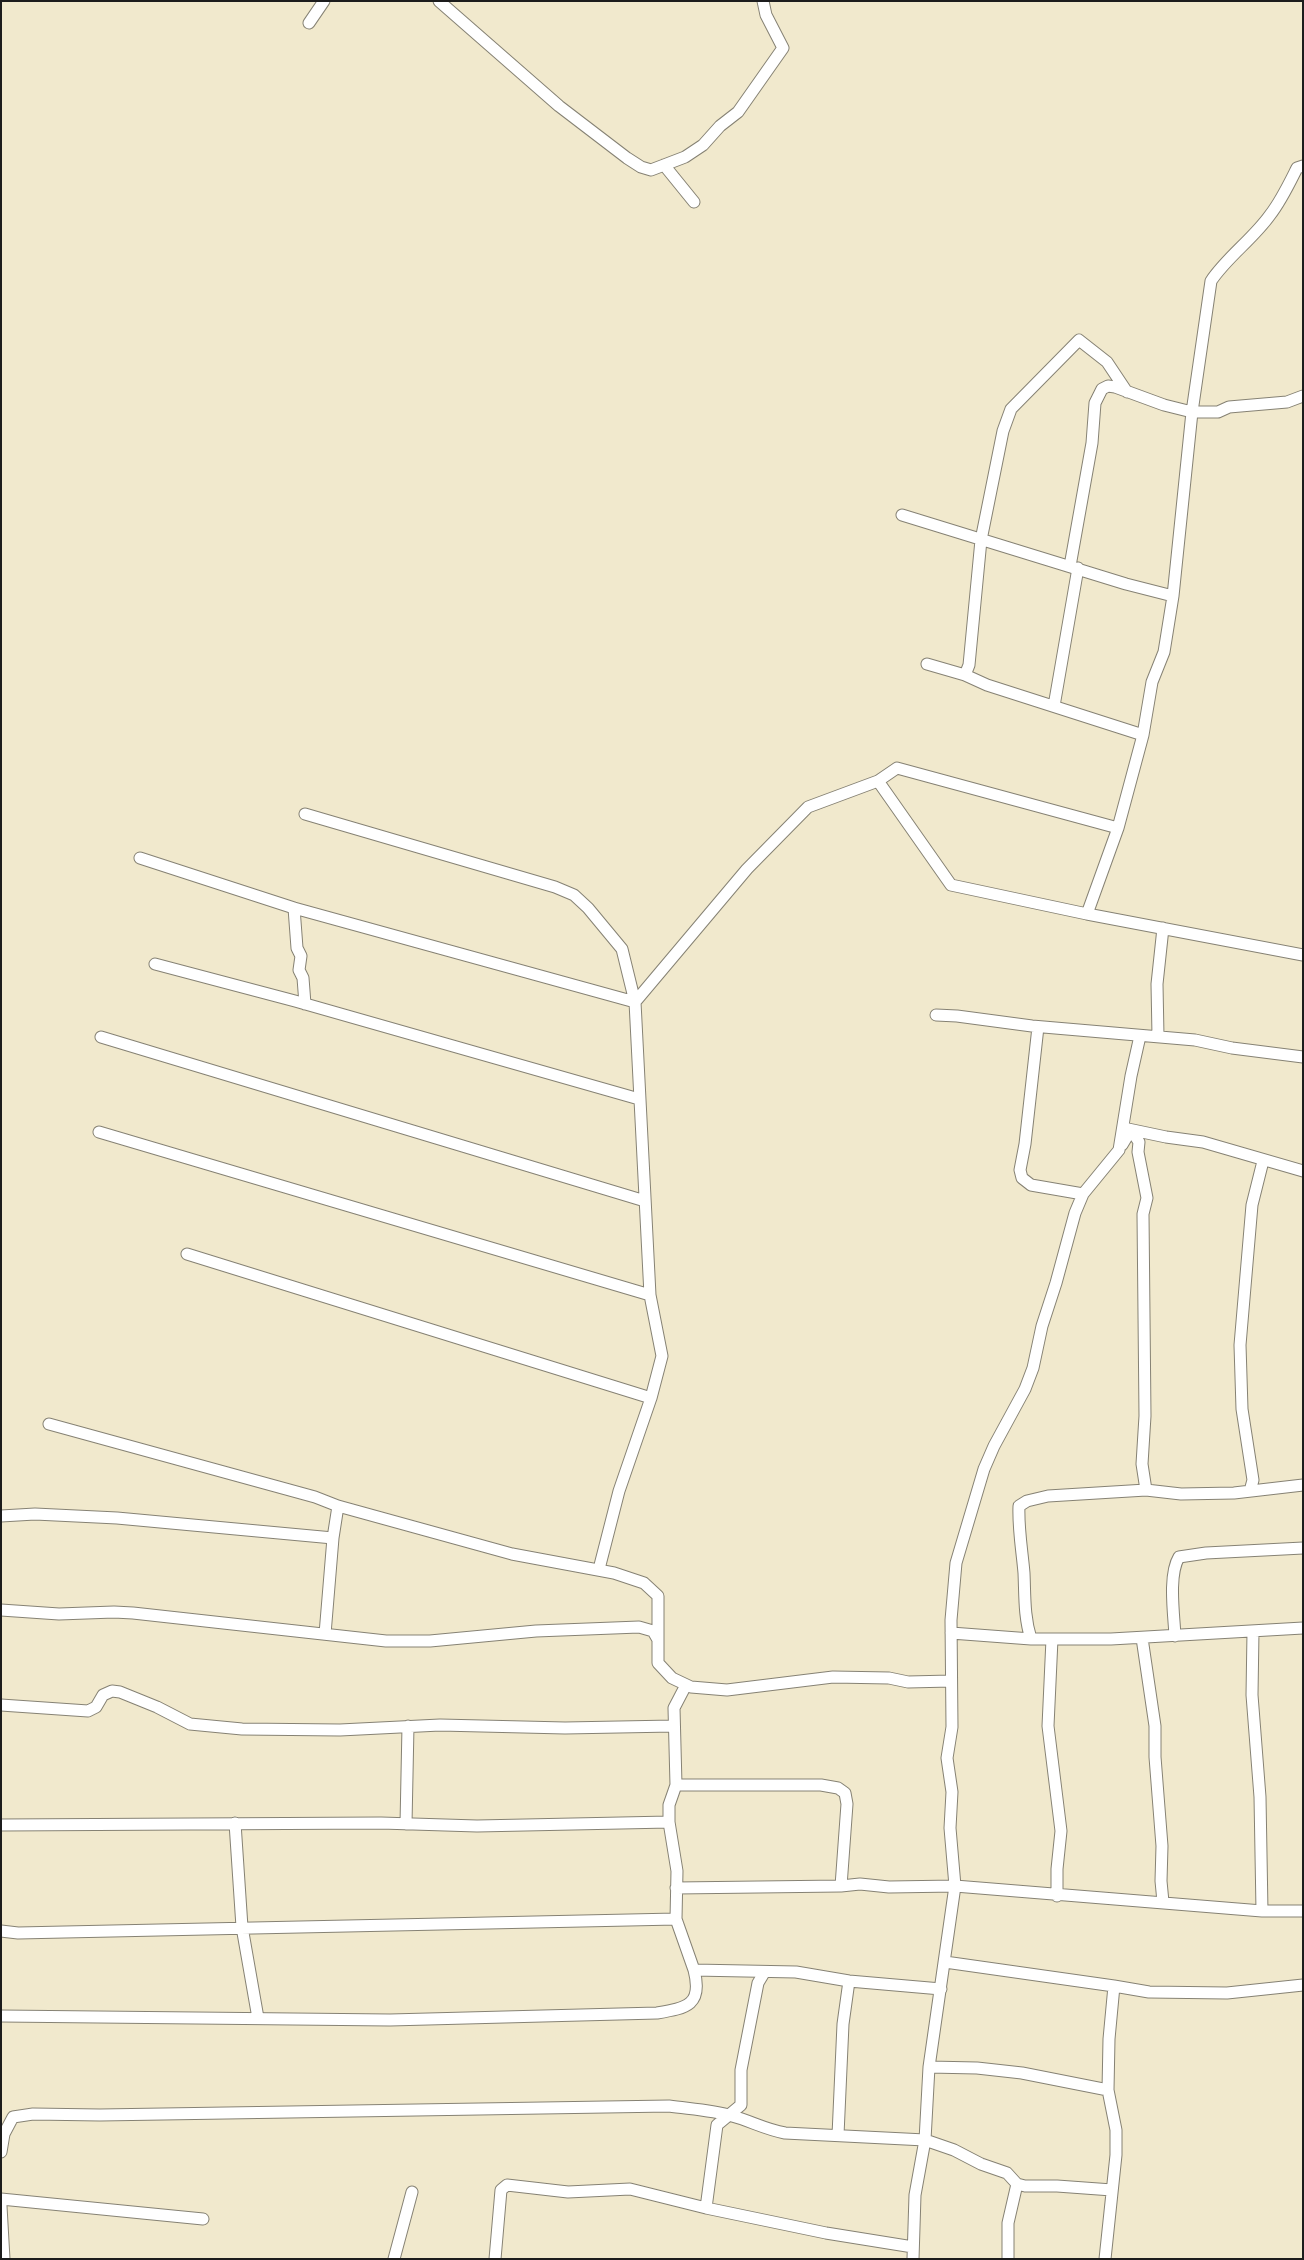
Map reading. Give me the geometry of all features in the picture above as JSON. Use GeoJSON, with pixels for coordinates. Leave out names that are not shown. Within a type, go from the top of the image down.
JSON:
{"type":"FeatureCollection","features":[{"type":"Feature","properties":{"kind":"street"},"geometry":{"type":"LineString","coordinates":[[309,24],[324,1]]}},
{"type":"Feature","properties":{"kind":"street"},"geometry":{"type":"LineString","coordinates":[[439,1],[559,106],[627,158],[641,167],[651,170],[685,158],[703,145],[720,126],[738,112],[783,48],[766,15],[763,1]]}},
{"type":"Feature","properties":{"kind":"street"},"geometry":{"type":"LineString","coordinates":[[664,165],[694,202]]}},
{"type":"Feature","properties":{"kind":"street"},"geometry":{"type":"LineString","coordinates":[[1088,914],[1118,828],[1143,735],[1152,682],[1164,652],[1173,596],[1192,412],[1211,282],[1217,272],[1247,242],[1270,215],[1298,168],[1303,166]]}},
{"type":"Feature","properties":{"kind":"street"},"geometry":{"type":"LineString","coordinates":[[965,675],[969,665],[982,540],[1003,431],[1011,409],[1079,340],[1107,362],[1127,392]]}},
{"type":"Feature","properties":{"kind":"street"},"geometry":{"type":"LineString","coordinates":[[1054,706],[1092,444],[1095,403],[1102,389],[1115,387],[1192,412],[1218,412],[1229,407],[1287,402],[1303,396]]}},
{"type":"Feature","properties":{"kind":"street"},"geometry":{"type":"LineString","coordinates":[[902,515],[1126,584],[1173,596]]}},
{"type":"Feature","properties":{"kind":"street"},"geometry":{"type":"LineString","coordinates":[[927,664],[1143,735]]}},
{"type":"Feature","properties":{"kind":"street"},"geometry":{"type":"LineString","coordinates":[[635,1002],[747,869],[808,807],[878,781],[897,768],[1118,828]]}},
{"type":"Feature","properties":{"kind":"street"},"geometry":{"type":"LineString","coordinates":[[878,781],[951,885],[1088,914],[1303,955]]}},
{"type":"Feature","properties":{"kind":"street"},"geometry":{"type":"LineString","coordinates":[[305,814],[574,895],[588,908],[622,949],[635,1002],[650,1295],[662,1356],[651,1398],[619,1491],[599,1569]]}},
{"type":"Feature","properties":{"kind":"street"},"geometry":{"type":"LineString","coordinates":[[140,858],[294,908],[635,1002]]}},
{"type":"Feature","properties":{"kind":"street"},"geometry":{"type":"LineString","coordinates":[[294,908],[297,948],[301,956],[299,970],[303,978],[306,1004]]}},
{"type":"Feature","properties":{"kind":"street"},"geometry":{"type":"LineString","coordinates":[[1158,1036],[1157,984],[1163,928]]}},
{"type":"Feature","properties":{"kind":"street"},"geometry":{"type":"LineString","coordinates":[[155,964],[306,1004],[639,1100]]}},
{"type":"Feature","properties":{"kind":"street"},"geometry":{"type":"LineString","coordinates":[[936,1015],[1038,1027],[1195,1040],[1232,1048],[1303,1057]]}},
{"type":"Feature","properties":{"kind":"street"},"geometry":{"type":"LineString","coordinates":[[1038,1027],[1020,1170],[1022,1178],[1031,1185],[1083,1194]]}},
{"type":"Feature","properties":{"kind":"street"},"geometry":{"type":"LineString","coordinates":[[913,2259],[915,2195],[925,2140],[929,2067],[955,1886],[950,1828],[952,1792],[947,1758],[952,1727],[950,1680],[952,1589],[956,1563],[974,1499],[994,1446],[1014,1412],[1033,1368],[1042,1326],[1075,1213],[1083,1194],[1119,1150],[1127,1128],[1131,1076],[1140,1036]]}},
{"type":"Feature","properties":{"kind":"street"},"geometry":{"type":"LineString","coordinates":[[101,1037],[645,1201]]}},
{"type":"Feature","properties":{"kind":"street"},"geometry":{"type":"LineString","coordinates":[[1127,1128],[1203,1142],[1263,1161],[1303,1171]]}},
{"type":"Feature","properties":{"kind":"street"},"geometry":{"type":"LineString","coordinates":[[1127,1128],[1139,1142],[1138,1152],[1147,1198],[1143,1214],[1145,1416],[1142,1464],[1146,1490]]}},
{"type":"Feature","properties":{"kind":"street"},"geometry":{"type":"LineString","coordinates":[[99,1132],[650,1295]]}},
{"type":"Feature","properties":{"kind":"street"},"geometry":{"type":"LineString","coordinates":[[1250,1491],[1253,1480],[1242,1409],[1240,1345],[1252,1205],[1263,1161]]}},
{"type":"Feature","properties":{"kind":"street"},"geometry":{"type":"LineString","coordinates":[[187,1254],[651,1398]]}},
{"type":"Feature","properties":{"kind":"street"},"geometry":{"type":"LineString","coordinates":[[49,1424],[315,1497],[338,1506],[512,1554],[599,1569],[644,1583],[658,1596],[658,1663],[672,1678],[697,1688],[727,1690],[833,1677],[890,1678],[908,1682],[950,1680]]}},
{"type":"Feature","properties":{"kind":"street"},"geometry":{"type":"LineString","coordinates":[[1031,1639],[1025,1619],[1024,1572],[1018,1520],[1019,1506],[1027,1501],[1048,1496],[1146,1490],[1181,1494],[1250,1491],[1303,1485]]}},
{"type":"Feature","properties":{"kind":"street"},"geometry":{"type":"LineString","coordinates":[[325,1634],[332,1538],[338,1506]]}},
{"type":"Feature","properties":{"kind":"street"},"geometry":{"type":"LineString","coordinates":[[1,1516],[35,1514],[117,1518],[332,1538]]}},
{"type":"Feature","properties":{"kind":"street"},"geometry":{"type":"LineString","coordinates":[[1175,1636],[1174,1575],[1178,1557],[1206,1553],[1303,1548]]}},
{"type":"Feature","properties":{"kind":"street"},"geometry":{"type":"LineString","coordinates":[[1,1610],[59,1614],[114,1612],[386,1641],[430,1641],[536,1631],[639,1627],[653,1631],[658,1638]]}},
{"type":"Feature","properties":{"kind":"street"},"geometry":{"type":"LineString","coordinates":[[951,1633],[1031,1639],[1142,1638],[1303,1628]]}},
{"type":"Feature","properties":{"kind":"street"},"geometry":{"type":"LineString","coordinates":[[1253,1632],[1252,1695],[1260,1797],[1262,1911]]}},
{"type":"Feature","properties":{"kind":"street"},"geometry":{"type":"LineString","coordinates":[[1142,1638],[1155,1726],[1155,1757],[1162,1846],[1161,1881],[1163,1902]]}},
{"type":"Feature","properties":{"kind":"street"},"geometry":{"type":"LineString","coordinates":[[1052,1639],[1048,1726],[1061,1830],[1057,1869],[1057,1896]]}},
{"type":"Feature","properties":{"kind":"street"},"geometry":{"type":"LineString","coordinates":[[1,2016],[390,2020],[657,2013],[680,2009],[693,2001],[698,1987],[676,1919],[677,1871],[668,1822],[669,1805],[676,1785],[674,1708],[686,1684]]}},
{"type":"Feature","properties":{"kind":"street"},"geometry":{"type":"LineString","coordinates":[[1,1705],[88,1711],[96,1707],[103,1695],[120,1692],[157,1707],[190,1724],[199,1726],[302,1730],[408,1726],[566,1728],[673,1726]]}},
{"type":"Feature","properties":{"kind":"street"},"geometry":{"type":"LineString","coordinates":[[406,1824],[408,1726]]}},
{"type":"Feature","properties":{"kind":"street"},"geometry":{"type":"LineString","coordinates":[[676,1785],[776,1784],[821,1785],[838,1788],[845,1793],[847,1804],[841,1886]]}},
{"type":"Feature","properties":{"kind":"street"},"geometry":{"type":"LineString","coordinates":[[1,1825],[235,1823],[477,1826],[668,1822]]}},
{"type":"Feature","properties":{"kind":"street"},"geometry":{"type":"LineString","coordinates":[[235,1823],[242,1927],[258,2018]]}},
{"type":"Feature","properties":{"kind":"street"},"geometry":{"type":"LineString","coordinates":[[676,1888],[841,1886],[860,1884],[889,1887],[955,1886],[1057,1896],[1163,1902],[1262,1911],[1303,1911]]}},
{"type":"Feature","properties":{"kind":"street"},"geometry":{"type":"LineString","coordinates":[[1,1931],[18,1933],[676,1919]]}},
{"type":"Feature","properties":{"kind":"street"},"geometry":{"type":"LineString","coordinates":[[945,1962],[1149,1992],[1227,1993],[1303,1985]]}},
{"type":"Feature","properties":{"kind":"street"},"geometry":{"type":"LineString","coordinates":[[694,1970],[796,1972],[849,1981],[941,1989]]}},
{"type":"Feature","properties":{"kind":"street"},"geometry":{"type":"LineString","coordinates":[[706,2208],[717,2125],[741,2105],[741,2070],[758,1983],[764,1972]]}},
{"type":"Feature","properties":{"kind":"street"},"geometry":{"type":"LineString","coordinates":[[838,2135],[843,2024],[849,1981]]}},
{"type":"Feature","properties":{"kind":"street"},"geometry":{"type":"LineString","coordinates":[[1105,2259],[1116,2130],[1108,2090],[1109,2040],[1114,1986]]}},
{"type":"Feature","properties":{"kind":"street"},"geometry":{"type":"LineString","coordinates":[[929,2067],[977,2068],[1108,2090]]}},
{"type":"Feature","properties":{"kind":"street"},"geometry":{"type":"LineString","coordinates":[[1,2152],[4,2134],[12,2117],[33,2114],[100,2115],[669,2106],[730,2115],[746,2120],[763,2129],[785,2133],[925,2140],[954,2150],[981,2164],[1007,2173],[1017,2184],[1112,2190]]}},
{"type":"Feature","properties":{"kind":"street"},"geometry":{"type":"LineString","coordinates":[[1008,2259],[1008,2223],[1017,2184]]}},
{"type":"Feature","properties":{"kind":"street"},"geometry":{"type":"LineString","coordinates":[[495,2259],[501,2190],[506,2185],[568,2192],[630,2189],[706,2208],[826,2233],[913,2247]]}},
{"type":"Feature","properties":{"kind":"street"},"geometry":{"type":"LineString","coordinates":[[396,2258],[412,2192]]}},
{"type":"Feature","properties":{"kind":"street"},"geometry":{"type":"LineString","coordinates":[[1,2199],[203,2219]]}},
{"type":"Feature","properties":{"kind":"street"},"geometry":{"type":"LineString","coordinates":[[1,2206],[4,2259]]}}]}
